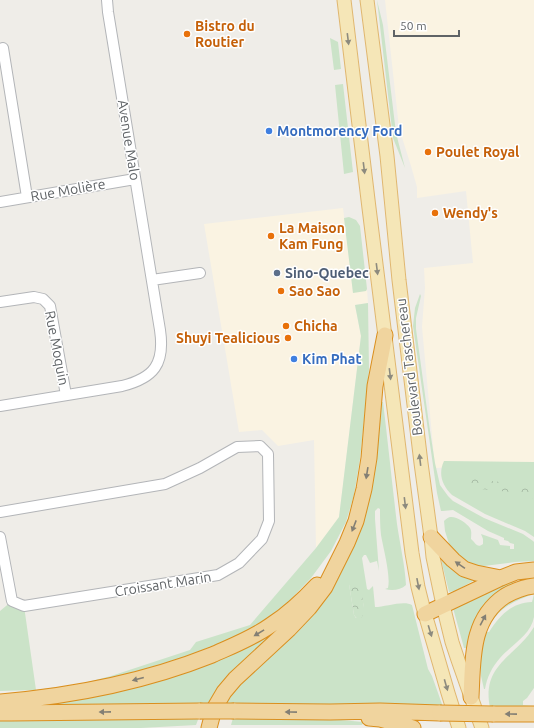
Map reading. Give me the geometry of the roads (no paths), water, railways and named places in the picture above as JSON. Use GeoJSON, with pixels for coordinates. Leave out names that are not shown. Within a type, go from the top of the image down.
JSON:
{"type":"FeatureCollection","features":[{"type":"Feature","properties":{"kind":"highway"},"geometry":{"type":"LineString","coordinates":[[209,728],[214,709],[224,692],[309,608],[325,587],[343,551],[356,521],[364,489],[369,458],[376,386],[385,335]]}},
{"type":"Feature","properties":{"kind":"highway"},"geometry":{"type":"LineString","coordinates":[[431,538],[453,560],[464,568],[501,578]]}},
{"type":"Feature","properties":{"kind":"highway"},"geometry":{"type":"LineString","coordinates":[[0,702],[58,696],[116,685],[177,668],[229,647],[262,631],[291,610],[324,577],[343,551]]}},
{"type":"Feature","properties":{"kind":"highway"},"geometry":{"type":"LineString","coordinates":[[425,614],[501,578],[516,572],[534,570]]}},
{"type":"Feature","properties":{"kind":"highway"},"geometry":{"type":"LineString","coordinates":[[471,698],[475,643],[479,628],[484,618],[493,606],[509,594],[534,586]]}},
{"type":"Feature","properties":{"kind":"highway"},"geometry":{"type":"LineString","coordinates":[[0,712],[380,711],[534,714]]}},
{"type":"Feature","properties":{"kind":"highway"},"geometry":{"type":"LineString","coordinates":[[330,712],[380,720],[413,728]]}},
{"type":"Feature","properties":{"kind":"main road","name":"Boulevard Taschereau"},"geometry":{"type":"LineString","coordinates":[[344,0],[410,541],[418,587],[425,614],[459,728]]}},
{"type":"Feature","properties":{"kind":"main road","name":"Boulevard Taschereau"},"geometry":{"type":"LineString","coordinates":[[367,0],[387,156],[399,280],[433,557],[443,605],[458,660],[482,728]]}},
{"type":"Feature","properties":{"kind":"street","name":"Avenue Malo"},"geometry":{"type":"LineString","coordinates":[[0,406],[133,383],[144,378],[154,369],[160,356],[162,345],[107,0]]}},
{"type":"Feature","properties":{"kind":"street"},"geometry":{"type":"LineString","coordinates":[[0,49],[2,48],[27,197]]}},
{"type":"Feature","properties":{"kind":"street","name":"Rue Molière"},"geometry":{"type":"LineString","coordinates":[[0,202],[135,179]]}},
{"type":"Feature","properties":{"kind":"street"},"geometry":{"type":"LineString","coordinates":[[152,280],[200,273]]}},
{"type":"Feature","properties":{"kind":"street","name":"Rue Moquin"},"geometry":{"type":"LineString","coordinates":[[0,302],[34,297],[43,299],[50,306],[66,395]]}},
{"type":"Feature","properties":{"kind":"street","name":"Croissant Marin"},"geometry":{"type":"LineString","coordinates":[[0,512],[165,484],[200,468],[237,447],[260,446],[268,454],[269,521],[262,539],[239,563],[218,575],[24,606],[12,601],[0,537]]}},
{"type":"Feature","properties":{"kind":"place","name":"Bistro du Routier"},"geometry":{"type":"Point","coordinates":[187,34]}},
{"type":"Feature","properties":{"kind":"place","name":"Montmorency Ford"},"geometry":{"type":"Point","coordinates":[269,131]}},
{"type":"Feature","properties":{"kind":"place","name":"Poulet Royal"},"geometry":{"type":"Point","coordinates":[428,152]}},
{"type":"Feature","properties":{"kind":"place","name":"Wendy's"},"geometry":{"type":"Point","coordinates":[435,213]}},
{"type":"Feature","properties":{"kind":"place","name":"La Maison Kam Fung"},"geometry":{"type":"Point","coordinates":[271,236]}},
{"type":"Feature","properties":{"kind":"place","name":"Sino-Quebec"},"geometry":{"type":"Point","coordinates":[277,273]}},
{"type":"Feature","properties":{"kind":"place","name":"Sao Sao"},"geometry":{"type":"Point","coordinates":[281,291]}},
{"type":"Feature","properties":{"kind":"place","name":"Chicha"},"geometry":{"type":"Point","coordinates":[286,326]}},
{"type":"Feature","properties":{"kind":"place","name":"Shuyi Tealicious"},"geometry":{"type":"Point","coordinates":[288,338]}},
{"type":"Feature","properties":{"kind":"place","name":"Kim Phat"},"geometry":{"type":"Point","coordinates":[294,359]}}]}
